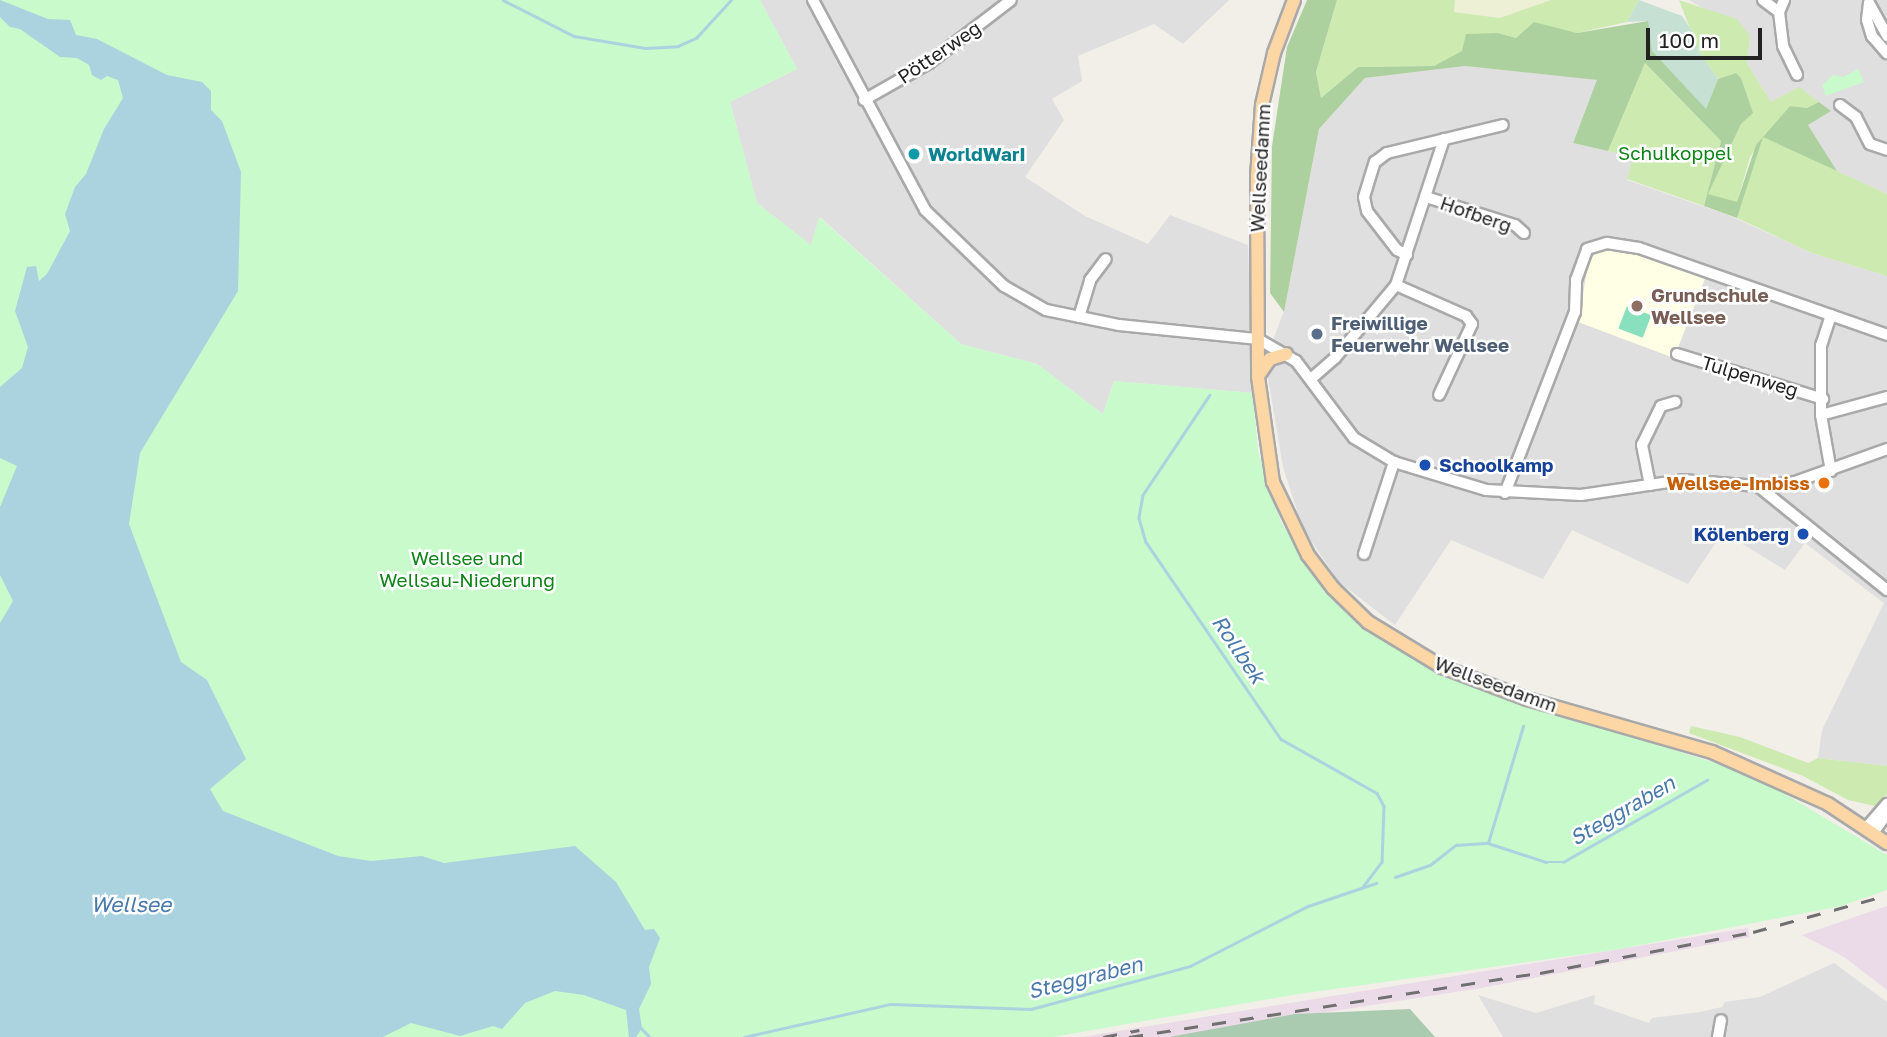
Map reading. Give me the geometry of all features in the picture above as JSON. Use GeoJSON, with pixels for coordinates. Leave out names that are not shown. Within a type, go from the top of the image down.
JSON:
{"type":"FeatureCollection","features":[{"type":"Feature","properties":{"kind":"main road","name":"Wellseedamm"},"geometry":{"type":"LineString","coordinates":[[1294,0],[1274,53],[1262,105],[1258,377],[1268,461],[1288,521],[1333,588],[1380,630],[1442,667],[1494,688],[1712,752],[1828,804],[1887,843]]}},
{"type":"Feature","properties":{"kind":"main road"},"geometry":{"type":"LineString","coordinates":[[1258,377],[1270,359],[1286,354]]}},
{"type":"Feature","properties":{"kind":"street"},"geometry":{"type":"LineString","coordinates":[[813,0],[864,100],[937,225],[1025,302],[1079,317],[1258,340],[1286,354],[1312,378],[1354,438],[1394,462],[1506,493],[1581,495],[1693,481],[1758,486],[1795,482],[1887,449]]}},
{"type":"Feature","properties":{"kind":"street","name":"Pötterweg"},"geometry":{"type":"LineString","coordinates":[[864,100],[929,63],[1011,0]]}},
{"type":"Feature","properties":{"kind":"street"},"geometry":{"type":"LineString","coordinates":[[1763,0],[1779,12]]}},
{"type":"Feature","properties":{"kind":"street"},"geometry":{"type":"LineString","coordinates":[[1784,0],[1779,12],[1783,46],[1797,75]]}},
{"type":"Feature","properties":{"kind":"street"},"geometry":{"type":"LineString","coordinates":[[1869,1],[1887,36]]}},
{"type":"Feature","properties":{"kind":"street"},"geometry":{"type":"LineString","coordinates":[[1869,1],[1870,28],[1887,53]]}},
{"type":"Feature","properties":{"kind":"street"},"geometry":{"type":"LineString","coordinates":[[1840,105],[1856,117],[1870,144],[1887,150]]}},
{"type":"Feature","properties":{"kind":"street"},"geometry":{"type":"LineString","coordinates":[[1407,255],[1397,250],[1367,211],[1364,197],[1371,169],[1387,153],[1503,125]]}},
{"type":"Feature","properties":{"kind":"street"},"geometry":{"type":"LineString","coordinates":[[1312,378],[1335,358],[1396,285],[1444,139]]}},
{"type":"Feature","properties":{"kind":"street","name":"Hofberg"},"geometry":{"type":"LineString","coordinates":[[1426,197],[1515,225],[1524,233]]}},
{"type":"Feature","properties":{"kind":"street"},"geometry":{"type":"LineString","coordinates":[[1506,493],[1576,312],[1576,280],[1587,249],[1623,244],[1887,335]]}},
{"type":"Feature","properties":{"kind":"street"},"geometry":{"type":"LineString","coordinates":[[1079,317],[1090,280],[1107,259]]}},
{"type":"Feature","properties":{"kind":"street"},"geometry":{"type":"LineString","coordinates":[[1396,285],[1466,316],[1472,324],[1439,395]]}},
{"type":"Feature","properties":{"kind":"street"},"geometry":{"type":"LineString","coordinates":[[1831,315],[1821,345],[1821,415],[1831,471]]}},
{"type":"Feature","properties":{"kind":"street","name":"Tulpenweg"},"geometry":{"type":"LineString","coordinates":[[1677,354],[1823,399]]}},
{"type":"Feature","properties":{"kind":"street"},"geometry":{"type":"LineString","coordinates":[[1821,415],[1887,397]]}},
{"type":"Feature","properties":{"kind":"street"},"geometry":{"type":"LineString","coordinates":[[1650,485],[1642,446],[1661,406],[1675,402]]}},
{"type":"Feature","properties":{"kind":"street"},"geometry":{"type":"LineString","coordinates":[[1364,554],[1394,462]]}},
{"type":"Feature","properties":{"kind":"street"},"geometry":{"type":"LineString","coordinates":[[1758,486],[1887,590]]}},
{"type":"Feature","properties":{"kind":"street"},"geometry":{"type":"LineString","coordinates":[[1869,830],[1887,804]]}},
{"type":"Feature","properties":{"kind":"street"},"geometry":{"type":"LineString","coordinates":[[1869,830],[1887,814]]}},
{"type":"Feature","properties":{"kind":"street"},"geometry":{"type":"LineString","coordinates":[[1718,1037],[1721,1020]]}},
{"type":"Feature","properties":{"kind":"shaded area"},"geometry":{"type":"Polygon","coordinates":[[[760,0],[1229,0],[1183,44],[1154,24],[1078,56],[1082,81],[1052,99],[1064,120],[1025,177],[1085,216],[1148,244],[1170,215],[1248,245],[1253,393],[1114,381],[1103,414],[1037,364],[961,344],[820,217],[812,246],[757,203],[730,102],[797,69],[760,0]]]}},
{"type":"Feature","properties":{"kind":"shaded area"},"geometry":{"type":"Polygon","coordinates":[[[1455,0],[1551,0],[1501,18],[1454,12],[1455,0]]]}},
{"type":"Feature","properties":{"kind":"shaded area"},"geometry":{"type":"Polygon","coordinates":[[[1639,0],[1682,16],[1694,34],[1698,50],[1718,79],[1706,109],[1652,51],[1648,21],[1627,22],[1639,0]]]}},
{"type":"Feature","properties":{"kind":"shaded area"},"geometry":{"type":"Polygon","coordinates":[[[1689,0],[1887,0],[1887,194],[1837,171],[1808,125],[1830,110],[1771,102],[1747,63],[1750,36],[1689,0]]]}},
{"type":"Feature","properties":{"kind":"shaded area"},"geometry":{"type":"Polygon","coordinates":[[[1465,66],[1598,80],[1573,143],[1634,157],[1627,180],[1728,215],[1812,253],[1887,276],[1887,766],[1818,758],[1822,730],[1884,603],[1805,543],[1785,570],[1723,532],[1688,584],[1572,530],[1543,579],[1451,540],[1395,625],[1339,582],[1303,529],[1283,467],[1267,372],[1274,361],[1274,337],[1284,311],[1319,129],[1365,78],[1465,66]]]}},
{"type":"Feature","properties":{"kind":"shaded area","name":"Grundschule Wellsee"},"geometry":{"type":"Polygon","coordinates":[[[1616,248],[1706,276],[1674,358],[1578,322],[1589,260],[1598,251],[1616,248]]]}},
{"type":"Feature","properties":{"kind":"shaded area"},"geometry":{"type":"Polygon","coordinates":[[[1887,906],[1887,990],[1844,957],[1802,935],[1887,906]]]}},
{"type":"Feature","properties":{"kind":"shaded area"},"geometry":{"type":"Polygon","coordinates":[[[1748,928],[1750,937],[1481,988],[1169,1037],[1082,1037],[1748,928]]]}},
{"type":"Feature","properties":{"kind":"shaded area"},"geometry":{"type":"Polygon","coordinates":[[[1834,963],[1887,1002],[1887,1037],[1503,1037],[1478,995],[1536,1013],[1595,995],[1594,1004],[1649,1023],[1652,1018],[1700,1012],[1722,1007],[1725,1002],[1760,997],[1834,963]]]}},
{"type":"Feature","properties":{"kind":"shaded area"},"geometry":{"type":"Polygon","coordinates":[[[1410,1009],[1435,1037],[1169,1037],[1295,1014],[1410,1009]]]}},
{"type":"Feature","properties":{"kind":"green space","name":"Wellsee und Wellsau-Niederung"},"geometry":{"type":"Polygon","coordinates":[[[0,0],[760,0],[797,69],[730,102],[757,203],[811,245],[819,217],[961,344],[1037,364],[1103,414],[1114,381],[1253,393],[1258,452],[1281,522],[1325,591],[1385,641],[1449,679],[1753,775],[1887,855],[1887,890],[1841,906],[1620,949],[1298,994],[1053,1037],[0,1037],[0,0]]]}},
{"type":"Feature","properties":{"kind":"green space"},"geometry":{"type":"Polygon","coordinates":[[[1307,0],[1337,0],[1316,72],[1321,98],[1358,67],[1434,66],[1462,51],[1466,34],[1498,33],[1516,38],[1534,22],[1577,33],[1648,21],[1706,108],[1718,79],[1736,73],[1741,78],[1753,113],[1741,124],[1708,194],[1737,202],[1756,145],[1790,106],[1807,108],[1819,102],[1831,111],[1808,125],[1837,171],[1763,137],[1737,218],[1704,206],[1721,141],[1645,63],[1608,151],[1573,143],[1597,80],[1465,66],[1365,78],[1319,129],[1284,312],[1270,293],[1272,146],[1287,47],[1307,0]]]}},
{"type":"Feature","properties":{"kind":"green space"},"geometry":{"type":"Polygon","coordinates":[[[1337,0],[1455,0],[1454,12],[1500,18],[1551,0],[1639,0],[1627,22],[1577,33],[1534,23],[1516,38],[1498,33],[1434,66],[1358,67],[1321,98],[1316,72],[1337,0]]]}},
{"type":"Feature","properties":{"kind":"green space","name":"Schulkoppel"},"geometry":{"type":"Polygon","coordinates":[[[1679,0],[1737,19],[1750,36],[1747,63],[1771,102],[1799,87],[1819,102],[1807,108],[1790,106],[1764,137],[1887,194],[1887,276],[1812,253],[1737,218],[1761,140],[1750,157],[1737,203],[1707,194],[1704,206],[1627,179],[1633,157],[1608,151],[1645,63],[1721,141],[1709,188],[1741,124],[1736,73],[1718,79],[1698,50],[1679,0]]]}},
{"type":"Feature","properties":{"kind":"green space"},"geometry":{"type":"Polygon","coordinates":[[[1858,69],[1864,82],[1826,96],[1822,85],[1833,75],[1843,77],[1858,69]]]}},
{"type":"Feature","properties":{"kind":"green space"},"geometry":{"type":"Polygon","coordinates":[[[1627,306],[1651,315],[1643,338],[1618,328],[1627,306]]]}},
{"type":"Feature","properties":{"kind":"green space"},"geometry":{"type":"Polygon","coordinates":[[[1691,726],[1740,737],[1808,763],[1818,758],[1887,766],[1887,794],[1875,806],[1848,800],[1803,776],[1689,733],[1691,726]]]}},
{"type":"Feature","properties":{"kind":"water","name":"Wellsee"},"geometry":{"type":"Polygon","coordinates":[[[0,0],[48,19],[70,20],[76,35],[97,39],[167,75],[202,82],[211,91],[211,110],[222,121],[241,172],[238,291],[140,453],[129,524],[181,662],[207,680],[246,759],[210,789],[223,811],[338,856],[371,861],[422,856],[444,863],[575,846],[616,882],[645,930],[654,929],[660,938],[649,967],[651,984],[639,1009],[642,1028],[636,1037],[629,1037],[626,1010],[584,995],[555,991],[525,1003],[502,1029],[493,1026],[460,1036],[411,1023],[383,1037],[0,1037],[0,623],[13,601],[0,575],[0,507],[17,466],[0,458],[0,387],[22,368],[28,347],[15,311],[27,267],[36,266],[39,281],[47,274],[70,231],[65,214],[75,187],[86,174],[104,129],[123,98],[118,80],[107,76],[101,80],[92,75],[89,65],[77,58],[60,57],[20,29],[10,27],[0,17],[0,0]]]}},
{"type":"Feature","properties":{"kind":"waterway"},"geometry":{"type":"LineString","coordinates":[[503,0],[574,36],[645,48],[678,46],[696,38],[731,0]]}},
{"type":"Feature","properties":{"kind":"waterway","name":"Rollbek"},"geometry":{"type":"LineString","coordinates":[[1210,395],[1143,495],[1139,518],[1146,542],[1281,739],[1377,793],[1384,806],[1382,862],[1364,886]]}},
{"type":"Feature","properties":{"kind":"waterway"},"geometry":{"type":"LineString","coordinates":[[1488,843],[1523,726]]}},
{"type":"Feature","properties":{"kind":"waterway","name":"Steggraben"},"geometry":{"type":"LineString","coordinates":[[1395,877],[1430,865],[1456,845],[1488,843],[1546,862],[1563,862],[1707,780]]}},
{"type":"Feature","properties":{"kind":"waterway","name":"Steggraben"},"geometry":{"type":"LineString","coordinates":[[744,1037],[890,1004],[1031,1009],[1190,966],[1308,906],[1376,883]]}},
{"type":"Feature","properties":{"kind":"waterway","name":"Steggraben"},"geometry":{"type":"LineString","coordinates":[[641,1028],[650,1037]]}},
{"type":"Feature","properties":{"kind":"railway"},"geometry":{"type":"LineString","coordinates":[[1129,1037],[1540,973],[1753,932],[1887,895]]}},
{"type":"Feature","properties":{"kind":"railway"},"geometry":{"type":"LineString","coordinates":[[1103,1037],[1139,1030]]}},
{"type":"Feature","properties":{"kind":"place","name":"WorldWarI"},"geometry":{"type":"Point","coordinates":[914,154]}},
{"type":"Feature","properties":{"kind":"place","name":"Grundschule Wellsee"},"geometry":{"type":"Point","coordinates":[1637,306]}},
{"type":"Feature","properties":{"kind":"place","name":"Freiwillige Feuerwehr Wellsee"},"geometry":{"type":"Point","coordinates":[1317,334]}},
{"type":"Feature","properties":{"kind":"place","name":"Schoolkamp"},"geometry":{"type":"Point","coordinates":[1425,465]}},
{"type":"Feature","properties":{"kind":"place","name":"Wellsee-Imbiss"},"geometry":{"type":"Point","coordinates":[1824,483]}},
{"type":"Feature","properties":{"kind":"place","name":"Kölenberg"},"geometry":{"type":"Point","coordinates":[1803,534]}}]}
